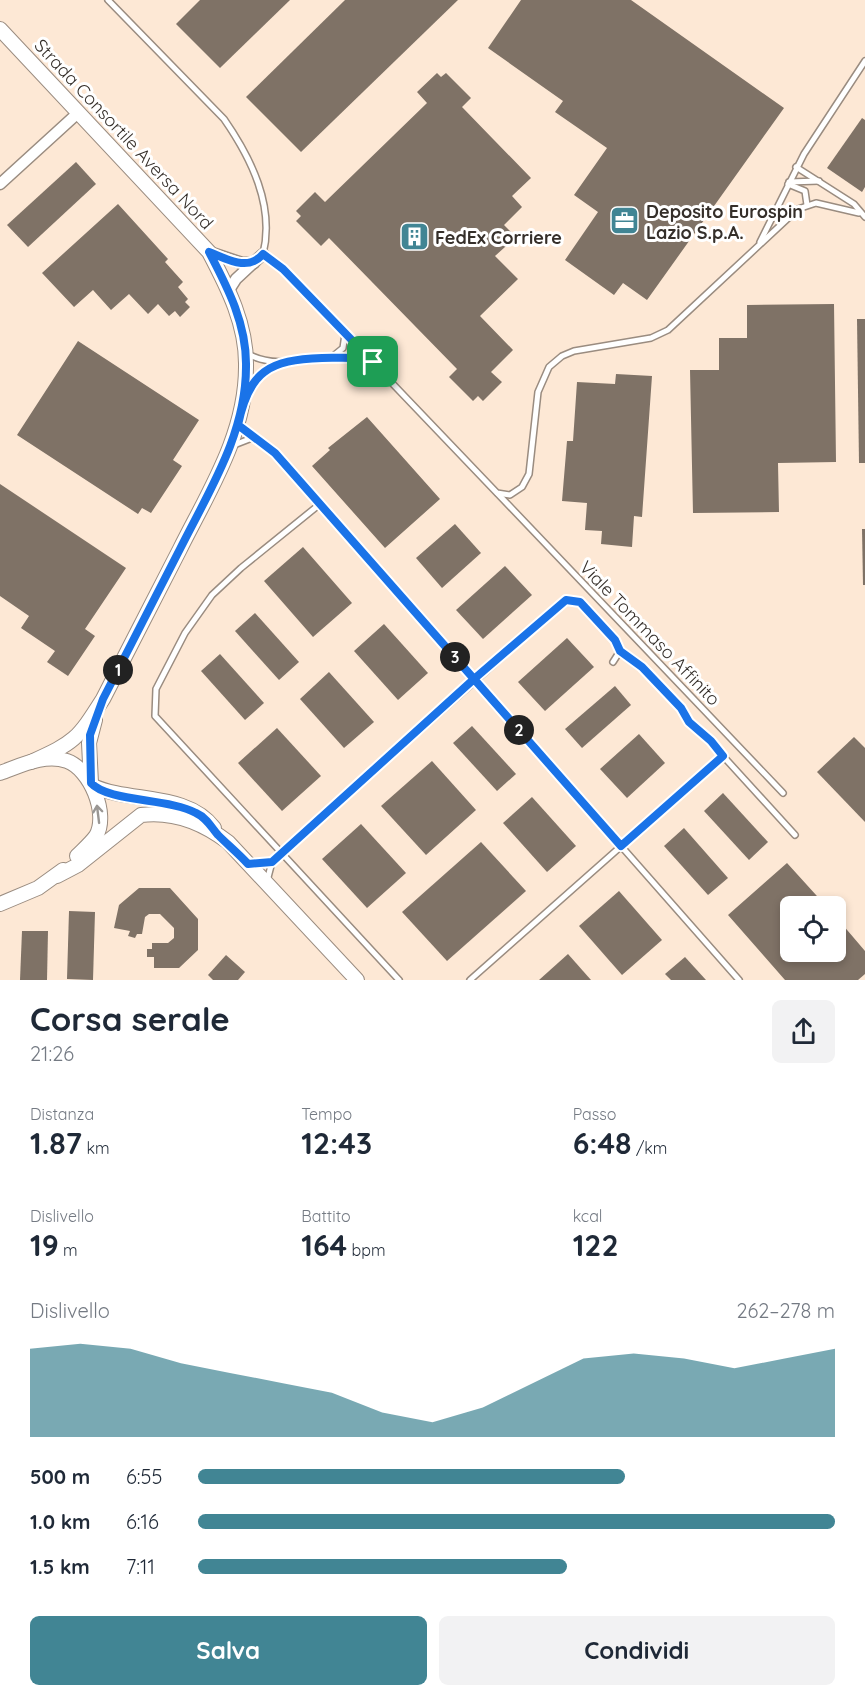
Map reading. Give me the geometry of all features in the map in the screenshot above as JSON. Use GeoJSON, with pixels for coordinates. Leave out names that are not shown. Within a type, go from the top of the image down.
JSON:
{"type":"FeatureCollection","features":[{"type":"Feature","properties":{"kind":"street","name":"Strada Consortile Aversa Nord"},"geometry":{"type":"LineString","coordinates":[[0,28],[209,252],[238,313],[246,352],[244,396],[238,425],[230,447],[103,699],[81,733],[68,745],[30,762]]}},
{"type":"Feature","properties":{"kind":"street"},"geometry":{"type":"LineString","coordinates":[[0,184],[79,112]]}},
{"type":"Feature","properties":{"kind":"street"},"geometry":{"type":"LineString","coordinates":[[209,252],[242,264],[254,263]]}},
{"type":"Feature","properties":{"kind":"street"},"geometry":{"type":"LineString","coordinates":[[229,290],[236,279],[263,254]]}},
{"type":"Feature","properties":{"kind":"street","name":"Strada Consortile Aversa Nord"},"geometry":{"type":"LineString","coordinates":[[57,876],[96,835],[100,823],[92,784],[89,743],[103,699]]}},
{"type":"Feature","properties":{"kind":"street"},"geometry":{"type":"LineString","coordinates":[[92,730],[100,772],[106,781],[129,797]]}},
{"type":"Feature","properties":{"kind":"street"},"geometry":{"type":"LineString","coordinates":[[0,773],[30,762],[51,758],[68,761],[81,770],[92,784],[114,795],[173,803],[197,813],[213,825],[218,835],[357,980]]}},
{"type":"Feature","properties":{"kind":"street"},"geometry":{"type":"LineString","coordinates":[[0,904],[38,888],[78,865],[141,815],[177,817],[218,835]]}},
{"type":"Feature","properties":{"kind":"lane"},"geometry":{"type":"LineString","coordinates":[[108,0],[224,119],[238,139],[249,160],[265,203],[267,229],[263,254]]}},
{"type":"Feature","properties":{"kind":"lane"},"geometry":{"type":"LineString","coordinates":[[759,243],[796,167],[865,61]]}},
{"type":"Feature","properties":{"kind":"lane"},"geometry":{"type":"LineString","coordinates":[[796,167],[854,204],[863,215]]}},
{"type":"Feature","properties":{"kind":"lane"},"geometry":{"type":"LineString","coordinates":[[788,183],[820,181]]}},
{"type":"Feature","properties":{"kind":"lane"},"geometry":{"type":"LineString","coordinates":[[788,183],[805,191],[807,205]]}},
{"type":"Feature","properties":{"kind":"lane"},"geometry":{"type":"LineString","coordinates":[[497,493],[510,495],[522,487],[529,474],[538,392],[549,367],[562,356],[574,351],[651,338],[668,330],[759,243],[807,205],[828,204],[863,215]]}},
{"type":"Feature","properties":{"kind":"lane","name":"Viale Tommaso Affinito"},"geometry":{"type":"LineString","coordinates":[[263,254],[283,269],[373,362],[783,793]]}},
{"type":"Feature","properties":{"kind":"lane"},"geometry":{"type":"LineString","coordinates":[[331,358],[340,353],[345,344],[345,334]]}},
{"type":"Feature","properties":{"kind":"lane"},"geometry":{"type":"LineString","coordinates":[[246,352],[266,360],[331,358],[363,359],[373,362]]}},
{"type":"Feature","properties":{"kind":"lane"},"geometry":{"type":"LineString","coordinates":[[244,396],[264,371],[286,360]]}},
{"type":"Feature","properties":{"kind":"lane"},"geometry":{"type":"LineString","coordinates":[[238,425],[252,438],[275,453],[739,980]]}},
{"type":"Feature","properties":{"kind":"lane"},"geometry":{"type":"LineString","coordinates":[[230,447],[252,438]]}},
{"type":"Feature","properties":{"kind":"lane"},"geometry":{"type":"LineString","coordinates":[[320,504],[241,568],[212,595],[185,633],[156,689],[155,716],[399,980]]}},
{"type":"Feature","properties":{"kind":"lane"},"geometry":{"type":"LineString","coordinates":[[267,884],[272,862],[474,679],[566,600],[580,602],[615,640],[620,651],[613,662]]}},
{"type":"Feature","properties":{"kind":"lane"},"geometry":{"type":"LineString","coordinates":[[470,980],[723,756],[795,835]]}},
{"type":"Feature","properties":{"kind":"lane"},"geometry":{"type":"LineString","coordinates":[[248,864],[272,862]]}},
{"type":"Feature","properties":{"kind":"path"},"geometry":{"type":"LineString","coordinates":[[620,651],[642,667],[681,708],[689,722],[711,741],[723,756]]}},
{"type":"Feature","properties":{"kind":"shaded area"},"geometry":{"type":"Polygon","coordinates":[[[0,0],[865,0],[865,980],[0,980],[0,0]]]}},
{"type":"Feature","properties":{"kind":"building"},"geometry":{"type":"Polygon","coordinates":[[[200,0],[290,0],[220,68],[176,24],[200,0]]]}},
{"type":"Feature","properties":{"kind":"building"},"geometry":{"type":"Polygon","coordinates":[[[345,0],[458,0],[301,152],[246,97],[345,0]]]}},
{"type":"Feature","properties":{"kind":"building"},"geometry":{"type":"Polygon","coordinates":[[[521,0],[631,0],[784,108],[647,300],[623,283],[614,295],[565,260],[598,212],[574,195],[607,148],[555,112],[563,101],[488,48],[521,0]]]}},
{"type":"Feature","properties":{"kind":"building","name":"FedEx Corriere"},"geometry":{"type":"Polygon","coordinates":[[[437,73],[441,77],[446,73],[471,98],[462,107],[531,178],[512,196],[522,207],[504,225],[516,237],[495,256],[518,279],[480,316],[513,350],[491,372],[502,382],[483,401],[478,396],[473,401],[449,377],[457,369],[329,238],[321,246],[296,221],[301,216],[296,211],[315,192],[325,202],[427,103],[417,92],[437,73]]]}},
{"type":"Feature","properties":{"kind":"building"},"geometry":{"type":"Polygon","coordinates":[[[862,118],[865,120],[865,187],[862,192],[827,168],[862,118]]]}},
{"type":"Feature","properties":{"kind":"building"},"geometry":{"type":"Polygon","coordinates":[[[76,162],[96,184],[28,247],[7,225],[76,162]]]}},
{"type":"Feature","properties":{"kind":"building"},"geometry":{"type":"Polygon","coordinates":[[[118,204],[168,259],[165,262],[183,282],[178,287],[188,299],[185,302],[190,307],[180,317],[175,311],[169,316],[158,304],[148,314],[129,294],[111,310],[93,290],[74,307],[42,273],[118,204]]]}},
{"type":"Feature","properties":{"kind":"building"},"geometry":{"type":"Polygon","coordinates":[[[834,304],[836,462],[778,463],[779,512],[693,513],[690,370],[719,370],[719,338],[747,338],[747,305],[834,304]]]}},
{"type":"Feature","properties":{"kind":"building"},"geometry":{"type":"Polygon","coordinates":[[[857,319],[865,319],[865,463],[859,463],[857,319]]]}},
{"type":"Feature","properties":{"kind":"building"},"geometry":{"type":"Polygon","coordinates":[[[78,341],[199,420],[173,460],[182,466],[151,513],[142,508],[138,514],[17,435],[78,341]]]}},
{"type":"Feature","properties":{"kind":"building"},"geometry":{"type":"Polygon","coordinates":[[[616,374],[652,376],[642,517],[634,516],[632,547],[601,544],[602,531],[585,530],[587,503],[562,501],[567,441],[573,441],[577,382],[615,384],[616,374]]]}},
{"type":"Feature","properties":{"kind":"building"},"geometry":{"type":"Polygon","coordinates":[[[367,417],[440,499],[385,548],[312,466],[330,450],[328,448],[367,417]]]}},
{"type":"Feature","properties":{"kind":"building"},"geometry":{"type":"Polygon","coordinates":[[[0,484],[126,568],[85,629],[95,636],[68,676],[47,662],[55,651],[21,628],[29,616],[0,596],[0,484]]]}},
{"type":"Feature","properties":{"kind":"building"},"geometry":{"type":"Polygon","coordinates":[[[455,524],[481,553],[442,588],[416,558],[455,524]]]}},
{"type":"Feature","properties":{"kind":"building"},"geometry":{"type":"Polygon","coordinates":[[[862,529],[865,529],[865,585],[863,585],[862,529]]]}},
{"type":"Feature","properties":{"kind":"building"},"geometry":{"type":"Polygon","coordinates":[[[303,547],[352,603],[313,637],[264,581],[303,547]]]}},
{"type":"Feature","properties":{"kind":"building"},"geometry":{"type":"Polygon","coordinates":[[[505,566],[532,595],[483,639],[456,610],[505,566]]]}},
{"type":"Feature","properties":{"kind":"building"},"geometry":{"type":"Polygon","coordinates":[[[255,613],[299,662],[279,680],[235,631],[255,613]]]}},
{"type":"Feature","properties":{"kind":"building"},"geometry":{"type":"Polygon","coordinates":[[[384,624],[428,673],[398,700],[354,651],[384,624]]]}},
{"type":"Feature","properties":{"kind":"building"},"geometry":{"type":"Polygon","coordinates":[[[567,638],[594,667],[545,711],[518,682],[567,638]]]}},
{"type":"Feature","properties":{"kind":"building"},"geometry":{"type":"Polygon","coordinates":[[[220,654],[264,703],[245,720],[201,671],[220,654]]]}},
{"type":"Feature","properties":{"kind":"building"},"geometry":{"type":"Polygon","coordinates":[[[329,672],[374,722],[344,748],[300,699],[329,672]]]}},
{"type":"Feature","properties":{"kind":"building"},"geometry":{"type":"Polygon","coordinates":[[[615,686],[631,705],[582,748],[565,729],[615,686]]]}},
{"type":"Feature","properties":{"kind":"building"},"geometry":{"type":"Polygon","coordinates":[[[472,726],[516,774],[497,791],[453,743],[472,726]]]}},
{"type":"Feature","properties":{"kind":"building"},"geometry":{"type":"Polygon","coordinates":[[[277,728],[321,776],[282,811],[238,763],[277,728]]]}},
{"type":"Feature","properties":{"kind":"building"},"geometry":{"type":"Polygon","coordinates":[[[639,734],[665,763],[627,798],[600,769],[639,734]]]}},
{"type":"Feature","properties":{"kind":"building"},"geometry":{"type":"Polygon","coordinates":[[[854,737],[865,748],[865,822],[817,772],[854,737]]]}},
{"type":"Feature","properties":{"kind":"building"},"geometry":{"type":"Polygon","coordinates":[[[432,761],[476,810],[426,855],[381,806],[432,761]]]}},
{"type":"Feature","properties":{"kind":"building"},"geometry":{"type":"Polygon","coordinates":[[[723,793],[768,842],[749,860],[704,811],[723,793]]]}},
{"type":"Feature","properties":{"kind":"building"},"geometry":{"type":"Polygon","coordinates":[[[532,797],[576,846],[547,872],[503,823],[532,797]]]}},
{"type":"Feature","properties":{"kind":"building"},"geometry":{"type":"Polygon","coordinates":[[[361,824],[406,873],[367,908],[322,859],[361,824]]]}},
{"type":"Feature","properties":{"kind":"building"},"geometry":{"type":"Polygon","coordinates":[[[684,828],[728,878],[708,895],[664,846],[684,828]]]}},
{"type":"Feature","properties":{"kind":"building"},"geometry":{"type":"Polygon","coordinates":[[[481,842],[526,891],[447,961],[402,912],[481,842]]]}},
{"type":"Feature","properties":{"kind":"building"},"geometry":{"type":"Polygon","coordinates":[[[787,863],[817,896],[780,896],[780,962],[846,962],[846,929],[865,951],[865,974],[858,980],[785,980],[728,915],[787,863]]]}},
{"type":"Feature","properties":{"kind":"building"},"geometry":{"type":"Polygon","coordinates":[[[139,888],[170,888],[198,919],[198,950],[179,968],[154,968],[154,957],[147,957],[147,949],[152,949],[152,943],[168,943],[174,938],[174,928],[160,914],[149,914],[145,917],[142,934],[137,934],[135,938],[128,936],[130,931],[114,928],[119,905],[139,888]]]}},
{"type":"Feature","properties":{"kind":"building"},"geometry":{"type":"Polygon","coordinates":[[[619,891],[662,940],[622,975],[579,926],[619,891]]]}},
{"type":"Feature","properties":{"kind":"building"},"geometry":{"type":"Polygon","coordinates":[[[69,911],[95,912],[93,980],[67,979],[69,911]]]}},
{"type":"Feature","properties":{"kind":"building"},"geometry":{"type":"Polygon","coordinates":[[[22,931],[48,931],[47,980],[20,980],[22,931]]]}},
{"type":"Feature","properties":{"kind":"building"},"geometry":{"type":"Polygon","coordinates":[[[568,954],[591,980],[539,980],[568,954]]]}},
{"type":"Feature","properties":{"kind":"building"},"geometry":{"type":"Polygon","coordinates":[[[226,955],[245,972],[238,980],[213,980],[208,975],[226,955]]]}},
{"type":"Feature","properties":{"kind":"building"},"geometry":{"type":"Polygon","coordinates":[[[685,957],[706,980],[671,980],[665,974],[685,957]]]}},
{"type":"Feature","properties":{"kind":"place","name":"Deposito Eurospin Lazio S.p.A."},"geometry":{"type":"Point","coordinates":[625,221]}},
{"type":"Feature","properties":{"kind":"place","name":"FedEx Corriere"},"geometry":{"type":"Point","coordinates":[414,237]}},
{"type":"Feature","properties":{"kind":"route"},"geometry":{"type":"LineString","coordinates":[[373,362],[283,269],[263,254],[254,263],[242,264],[209,252],[228,287],[243,333],[246,367],[244,396],[238,425],[216,479],[103,699],[90,735],[91,783],[114,795],[173,803],[197,813],[213,825],[218,835],[228,842],[248,864],[272,862],[474,679],[621,846],[723,756],[711,741],[689,722],[681,708],[642,667],[620,651],[615,640],[580,602],[573,599],[566,600],[474,679],[275,453],[252,438],[238,425],[242,408],[244,396],[256,379],[271,366],[286,360],[309,359],[355,358],[373,362]]}}]}
